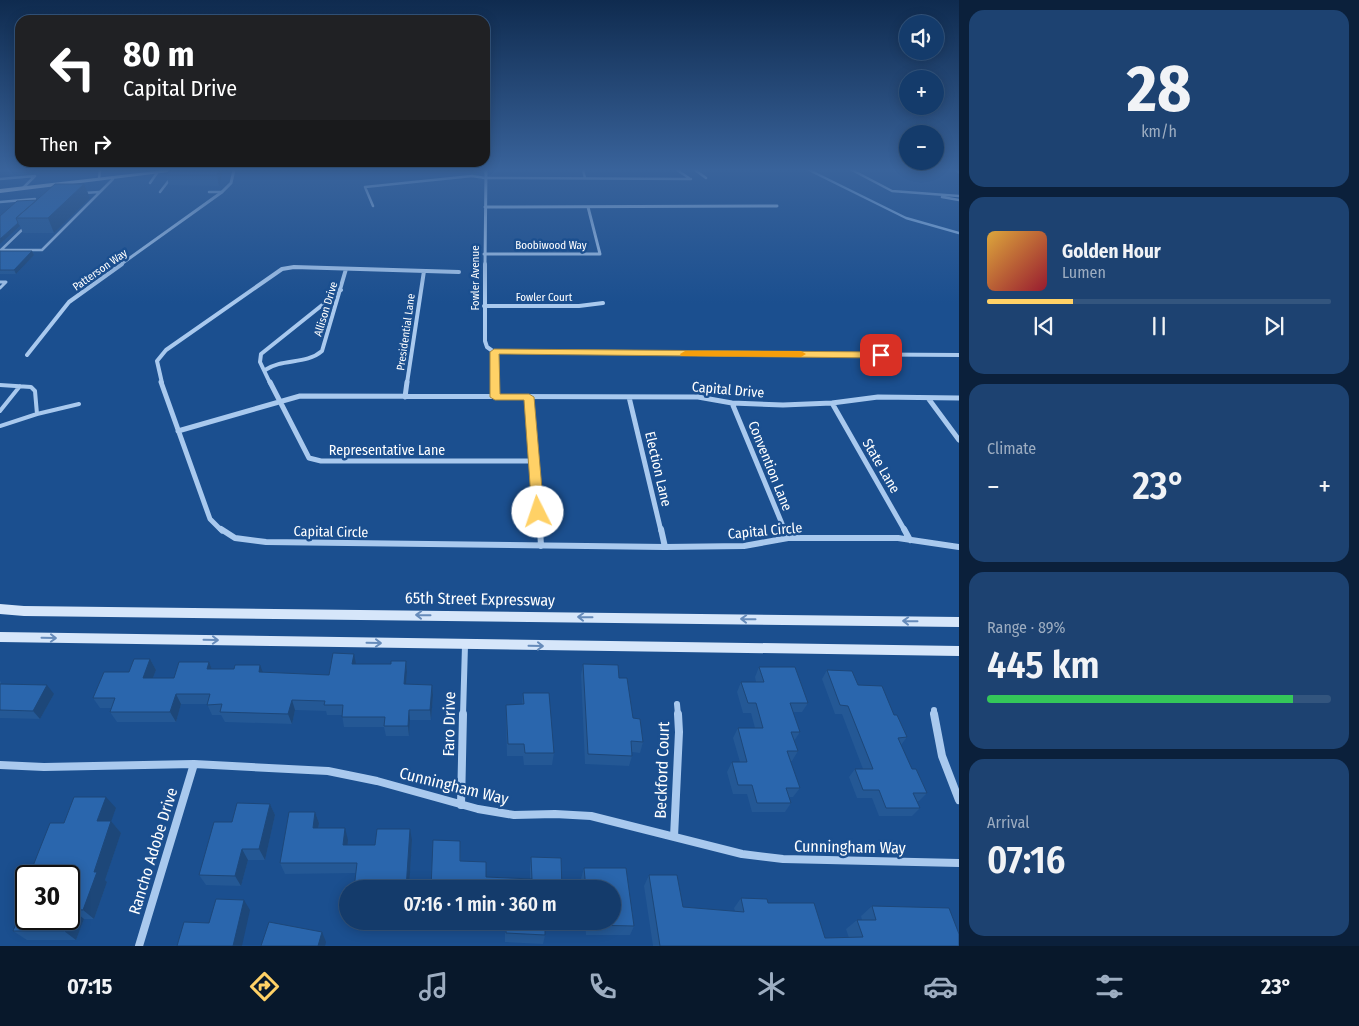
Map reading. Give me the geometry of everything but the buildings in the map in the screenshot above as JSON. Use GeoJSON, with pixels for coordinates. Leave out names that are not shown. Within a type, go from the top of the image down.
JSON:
{"type":"FeatureCollection","features":[{"type":"Feature","properties":{"kind":"main road","name":"65th Street Expressway"},"geometry":{"type":"LineString","coordinates":[[0,609],[959,622]]}},
{"type":"Feature","properties":{"kind":"main road"},"geometry":{"type":"LineString","coordinates":[[0,637],[959,651]]}},
{"type":"Feature","properties":{"kind":"street","name":"Patterson Way"},"geometry":{"type":"LineString","coordinates":[[27,355],[69,302],[191,214]]}},
{"type":"Feature","properties":{"kind":"street","name":"Fowler Avenue"},"geometry":{"type":"LineString","coordinates":[[485,214],[485,341],[487,346],[494,352]]}},
{"type":"Feature","properties":{"kind":"street","name":"Boobiwood Way"},"geometry":{"type":"LineString","coordinates":[[484,254],[600,254],[590,214]]}},
{"type":"Feature","properties":{"kind":"street","name":"Capital Circle"},"geometry":{"type":"LineString","coordinates":[[459,272],[282,269],[166,350],[157,361],[158,372],[210,519],[222,532],[242,540],[541,546],[744,546],[788,538],[898,538],[959,547]]}},
{"type":"Feature","properties":{"kind":"street","name":"Allison Drive"},"geometry":{"type":"LineString","coordinates":[[265,370],[272,364],[317,357],[322,350],[346,269]]}},
{"type":"Feature","properties":{"kind":"street","name":"Presidential Lane"},"geometry":{"type":"LineString","coordinates":[[406,397],[424,271]]}},
{"type":"Feature","properties":{"kind":"street","name":"Representative Lane"},"geometry":{"type":"LineString","coordinates":[[341,290],[261,354],[260,362],[309,458],[321,461],[534,461]]}},
{"type":"Feature","properties":{"kind":"street","name":"Fowler Court"},"geometry":{"type":"LineString","coordinates":[[484,306],[579,306],[603,303]]}},
{"type":"Feature","properties":{"kind":"street"},"geometry":{"type":"LineString","coordinates":[[495,397],[494,352],[959,355]]}},
{"type":"Feature","properties":{"kind":"street","name":"Capital Drive"},"geometry":{"type":"LineString","coordinates":[[178,431],[300,396],[698,397],[732,403],[783,405],[832,403],[868,398],[959,398]]}},
{"type":"Feature","properties":{"kind":"street"},"geometry":{"type":"LineString","coordinates":[[529,397],[541,546]]}},
{"type":"Feature","properties":{"kind":"street","name":"Election Lane"},"geometry":{"type":"LineString","coordinates":[[629,397],[665,547]]}},
{"type":"Feature","properties":{"kind":"street"},"geometry":{"type":"LineString","coordinates":[[928,398],[959,440]]}},
{"type":"Feature","properties":{"kind":"street","name":"Convention Lane"},"geometry":{"type":"LineString","coordinates":[[732,403],[788,538]]}},
{"type":"Feature","properties":{"kind":"street","name":"State Lane"},"geometry":{"type":"LineString","coordinates":[[832,403],[910,540]]}},
{"type":"Feature","properties":{"kind":"street","name":"Faro Drive"},"geometry":{"type":"LineString","coordinates":[[461,805],[464,645]]}},
{"type":"Feature","properties":{"kind":"street","name":"Beckford Court"},"geometry":{"type":"LineString","coordinates":[[674,837],[679,732],[677,704]]}},
{"type":"Feature","properties":{"kind":"street"},"geometry":{"type":"LineString","coordinates":[[934,710],[936,733],[945,768],[959,800]]}},
{"type":"Feature","properties":{"kind":"street","name":"Cunningham Way"},"geometry":{"type":"LineString","coordinates":[[0,766],[194,764],[328,771],[377,781],[461,805],[514,815],[555,814],[592,816],[742,854],[783,859],[959,863]]}},
{"type":"Feature","properties":{"kind":"street","name":"Rancho Adobe Drive"},"geometry":{"type":"LineString","coordinates":[[139,946],[194,764]]}},
{"type":"Feature","properties":{"kind":"lane"},"geometry":{"type":"LineString","coordinates":[[28,224],[1,250],[42,250],[77,214]]}},
{"type":"Feature","properties":{"kind":"lane"},"geometry":{"type":"LineString","coordinates":[[0,282],[6,282],[0,288]]}},
{"type":"Feature","properties":{"kind":"lane"},"geometry":{"type":"LineString","coordinates":[[0,385],[31,387],[35,392],[37,414]]}},
{"type":"Feature","properties":{"kind":"lane"},"geometry":{"type":"LineString","coordinates":[[0,411],[20,386]]}},
{"type":"Feature","properties":{"kind":"lane"},"geometry":{"type":"LineString","coordinates":[[0,426],[37,414],[79,404]]}},
{"type":"Feature","properties":{"kind":"waterway"},"geometry":{"type":"LineString","coordinates":[[898,214],[959,233]]}},
{"type":"Feature","properties":{"kind":"slow traffic"},"geometry":{"type":"LineString","coordinates":[[685,354],[801,354]]}},
{"type":"Feature","properties":{"kind":"route"},"geometry":{"type":"LineString","coordinates":[[538,512],[529,397],[495,397],[494,352],[881,355]]}}]}
